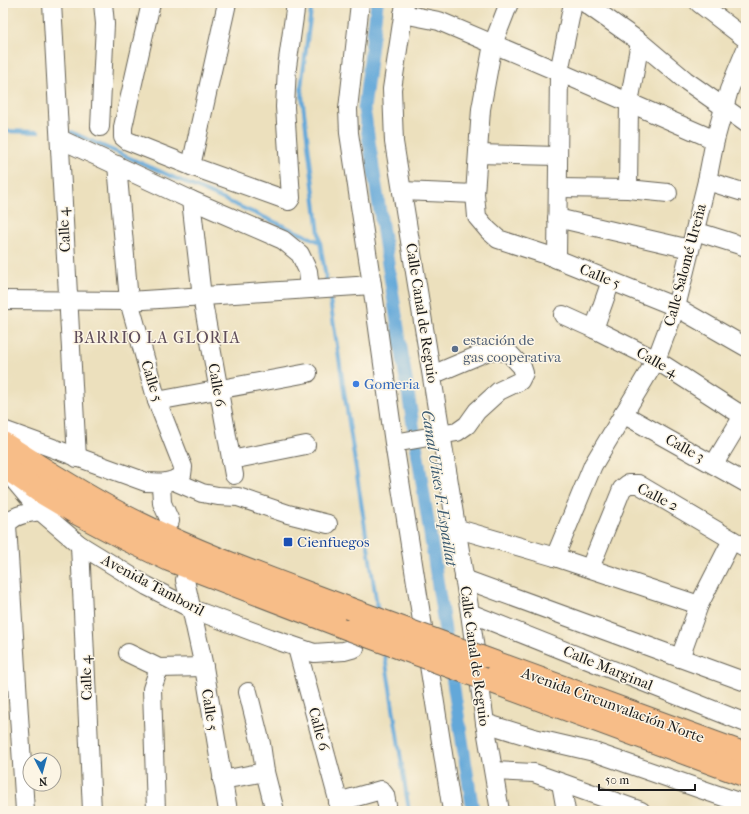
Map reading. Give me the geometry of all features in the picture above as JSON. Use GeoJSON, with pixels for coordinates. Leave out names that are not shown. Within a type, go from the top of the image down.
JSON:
{"type":"FeatureCollection","features":[{"type":"Feature","properties":{"kind":"main road"},"geometry":{"type":"LineString","coordinates":[[3,443],[43,491]]}},
{"type":"Feature","properties":{"kind":"main road"},"geometry":{"type":"LineString","coordinates":[[3,467],[43,491]]}},
{"type":"Feature","properties":{"kind":"main road","name":"Avenida Circunvalación Norte"},"geometry":{"type":"LineString","coordinates":[[43,491],[87,496],[178,542],[348,608],[746,754]]}},
{"type":"Feature","properties":{"kind":"main road","name":"Avenida Circunvalación Norte"},"geometry":{"type":"LineString","coordinates":[[43,491],[76,513],[168,560],[353,639],[484,679],[746,776]]}},
{"type":"Feature","properties":{"kind":"street","name":"Calle 4"},"geometry":{"type":"LineString","coordinates":[[52,3],[67,300],[77,458]]}},
{"type":"Feature","properties":{"kind":"street"},"geometry":{"type":"LineString","coordinates":[[100,127],[105,24],[102,3]]}},
{"type":"Feature","properties":{"kind":"street"},"geometry":{"type":"LineString","coordinates":[[151,3],[122,136],[125,140],[287,201],[291,200],[285,107],[288,67],[296,3]]}},
{"type":"Feature","properties":{"kind":"street"},"geometry":{"type":"LineString","coordinates":[[191,166],[227,3]]}},
{"type":"Feature","properties":{"kind":"street"},"geometry":{"type":"LineString","coordinates":[[360,3],[348,115],[349,133],[372,285],[399,442],[452,811]]}},
{"type":"Feature","properties":{"kind":"street","name":"Calle 5"},"geometry":{"type":"LineString","coordinates":[[509,3],[493,44],[481,109],[475,194],[477,217],[498,239],[557,259],[676,307],[746,347]]}},
{"type":"Feature","properties":{"kind":"street"},"geometry":{"type":"LineString","coordinates":[[557,259],[559,72],[573,3]]}},
{"type":"Feature","properties":{"kind":"street"},"geometry":{"type":"LineString","coordinates":[[585,3],[640,42],[685,80],[746,123]]}},
{"type":"Feature","properties":{"kind":"street"},"geometry":{"type":"LineString","coordinates":[[707,6],[746,39]]}},
{"type":"Feature","properties":{"kind":"street"},"geometry":{"type":"LineString","coordinates":[[404,8],[439,21],[715,140]]}},
{"type":"Feature","properties":{"kind":"street","name":"Calle Canal de Reguio"},"geometry":{"type":"LineString","coordinates":[[404,8],[392,89],[394,142],[432,375],[437,435],[456,528],[470,613],[485,723],[500,811]]}},
{"type":"Feature","properties":{"kind":"street"},"geometry":{"type":"LineString","coordinates":[[628,189],[629,103],[640,42]]}},
{"type":"Feature","properties":{"kind":"street","name":"Calle Salomé Ureña"},"geometry":{"type":"LineString","coordinates":[[555,557],[593,465],[656,360],[676,307],[707,181],[715,140],[729,90],[746,49]]}},
{"type":"Feature","properties":{"kind":"street"},"geometry":{"type":"LineString","coordinates":[[60,139],[191,200],[283,240],[300,254],[308,271],[323,288]]}},
{"type":"Feature","properties":{"kind":"street"},"geometry":{"type":"LineString","coordinates":[[478,154],[558,156]]}},
{"type":"Feature","properties":{"kind":"street","name":"Calle 5"},"geometry":{"type":"LineString","coordinates":[[117,166],[129,301],[157,401],[183,467],[182,475],[168,482]]}},
{"type":"Feature","properties":{"kind":"street"},"geometry":{"type":"LineString","coordinates":[[707,181],[746,192]]}},
{"type":"Feature","properties":{"kind":"street"},"geometry":{"type":"LineString","coordinates":[[558,188],[628,189],[668,193]]}},
{"type":"Feature","properties":{"kind":"street"},"geometry":{"type":"LineString","coordinates":[[402,191],[475,194]]}},
{"type":"Feature","properties":{"kind":"street","name":"Calle 6"},"geometry":{"type":"LineString","coordinates":[[191,200],[202,297],[233,468],[306,445]]}},
{"type":"Feature","properties":{"kind":"street"},"geometry":{"type":"LineString","coordinates":[[557,218],[690,249]]}},
{"type":"Feature","properties":{"kind":"street"},"geometry":{"type":"LineString","coordinates":[[695,231],[746,247]]}},
{"type":"Feature","properties":{"kind":"street"},"geometry":{"type":"LineString","coordinates":[[594,329],[611,281]]}},
{"type":"Feature","properties":{"kind":"street"},"geometry":{"type":"LineString","coordinates":[[3,300],[129,301],[372,285]]}},
{"type":"Feature","properties":{"kind":"street","name":"Calle 4"},"geometry":{"type":"LineString","coordinates":[[564,316],[594,329],[656,360],[745,415]]}},
{"type":"Feature","properties":{"kind":"street"},"geometry":{"type":"LineString","coordinates":[[399,442],[457,432],[467,425],[477,411],[499,391],[520,382],[524,372],[522,367],[509,353],[491,350],[432,375]]}},
{"type":"Feature","properties":{"kind":"street"},"geometry":{"type":"LineString","coordinates":[[157,401],[308,373]]}},
{"type":"Feature","properties":{"kind":"street","name":"Calle 3"},"geometry":{"type":"LineString","coordinates":[[623,414],[714,464],[746,484]]}},
{"type":"Feature","properties":{"kind":"street"},"geometry":{"type":"LineString","coordinates":[[714,464],[745,415]]}},
{"type":"Feature","properties":{"kind":"street"},"geometry":{"type":"LineString","coordinates":[[3,430],[146,482],[168,482],[202,493],[218,496],[238,497],[288,514],[328,524]]}},
{"type":"Feature","properties":{"kind":"street"},"geometry":{"type":"LineString","coordinates":[[168,482],[162,503],[170,521]]}},
{"type":"Feature","properties":{"kind":"street","name":"Calle 2"},"geometry":{"type":"LineString","coordinates":[[590,568],[622,489],[628,484],[638,484],[739,544]]}},
{"type":"Feature","properties":{"kind":"street"},"geometry":{"type":"LineString","coordinates":[[25,811],[6,555],[7,525],[9,520],[43,491]]}},
{"type":"Feature","properties":{"kind":"street","name":"Avenida Tamboril"},"geometry":{"type":"LineString","coordinates":[[43,491],[80,545],[147,586],[192,609],[314,653],[344,651],[353,639]]}},
{"type":"Feature","properties":{"kind":"street"},"geometry":{"type":"LineString","coordinates":[[456,528],[555,557],[699,604]]}},
{"type":"Feature","properties":{"kind":"street"},"geometry":{"type":"LineString","coordinates":[[680,658],[699,604],[739,544]]}},
{"type":"Feature","properties":{"kind":"street","name":"Calle 4"},"geometry":{"type":"LineString","coordinates":[[80,545],[92,811]]}},
{"type":"Feature","properties":{"kind":"street"},"geometry":{"type":"LineString","coordinates":[[464,579],[746,682]]}},
{"type":"Feature","properties":{"kind":"street","name":"Calle 5"},"geometry":{"type":"LineString","coordinates":[[185,580],[204,668],[228,811]]}},
{"type":"Feature","properties":{"kind":"street","name":"Calle Marginal"},"geometry":{"type":"LineString","coordinates":[[470,613],[746,723]]}},
{"type":"Feature","properties":{"kind":"street","name":"Calle 6"},"geometry":{"type":"LineString","coordinates":[[297,648],[340,807]]}},
{"type":"Feature","properties":{"kind":"street"},"geometry":{"type":"LineString","coordinates":[[128,653],[159,668],[204,668]]}},
{"type":"Feature","properties":{"kind":"street"},"geometry":{"type":"LineString","coordinates":[[156,811],[152,689],[159,668]]}},
{"type":"Feature","properties":{"kind":"street"},"geometry":{"type":"LineString","coordinates":[[248,692],[275,811]]}},
{"type":"Feature","properties":{"kind":"street"},"geometry":{"type":"LineString","coordinates":[[485,723],[534,738],[594,752],[738,802],[746,807]]}},
{"type":"Feature","properties":{"kind":"street"},"geometry":{"type":"LineString","coordinates":[[494,771],[534,773],[561,783],[610,806],[641,811]]}},
{"type":"Feature","properties":{"kind":"street"},"geometry":{"type":"LineString","coordinates":[[222,780],[265,772]]}},
{"type":"Feature","properties":{"kind":"street"},"geometry":{"type":"LineString","coordinates":[[561,783],[566,811]]}},
{"type":"Feature","properties":{"kind":"street"},"geometry":{"type":"LineString","coordinates":[[340,807],[381,790],[385,795],[388,811]]}},
{"type":"Feature","properties":{"kind":"waterway"},"geometry":{"type":"LineString","coordinates":[[312,3],[301,87],[320,242],[327,284]]}},
{"type":"Feature","properties":{"kind":"waterway","name":"Canal Ulises F. Espaillat"},"geometry":{"type":"LineString","coordinates":[[377,3],[364,109],[473,811]]}},
{"type":"Feature","properties":{"kind":"waterway"},"geometry":{"type":"LineString","coordinates":[[3,131],[38,132]]}},
{"type":"Feature","properties":{"kind":"waterway"},"geometry":{"type":"LineString","coordinates":[[71,132],[320,242]]}},
{"type":"Feature","properties":{"kind":"waterway"},"geometry":{"type":"LineString","coordinates":[[329,293],[378,612]]}},
{"type":"Feature","properties":{"kind":"waterway"},"geometry":{"type":"LineString","coordinates":[[384,650],[409,811]]}},
{"type":"Feature","properties":{"kind":"place","name":"estación de gas cooperativa"},"geometry":{"type":"Point","coordinates":[455,349]}},
{"type":"Feature","properties":{"kind":"place","name":"Gomeria"},"geometry":{"type":"Point","coordinates":[356,384]}},
{"type":"Feature","properties":{"kind":"place","name":"Cienfuegos"},"geometry":{"type":"Point","coordinates":[288,542]}},
{"type":"Feature","properties":{"kind":"district","name":"BARRIO LA GLORIA"},"geometry":{"type":"Point","coordinates":[157,337]}}]}
